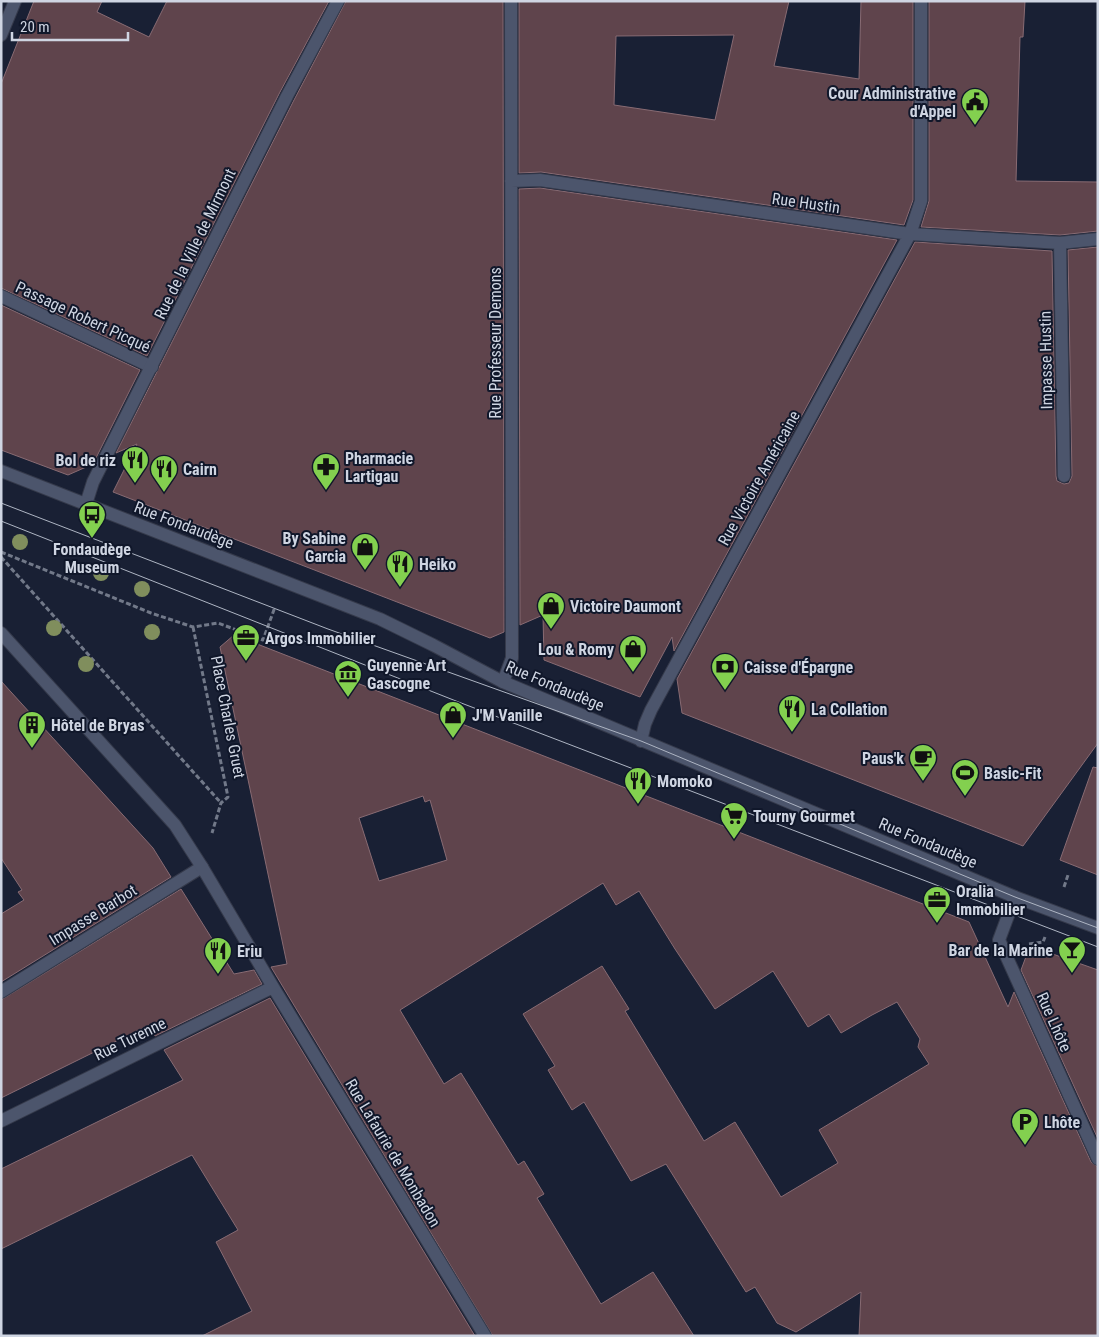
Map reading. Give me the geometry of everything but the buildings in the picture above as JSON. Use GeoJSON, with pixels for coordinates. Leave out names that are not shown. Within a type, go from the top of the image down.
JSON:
{"type":"FeatureCollection","features":[{"type":"Feature","properties":{"kind":"street"},"geometry":{"type":"LineString","coordinates":[[1,35],[14,1]]}},
{"type":"Feature","properties":{"kind":"street","name":"Rue de la Ville de Mirmont"},"geometry":{"type":"LineString","coordinates":[[86,504],[93,482],[286,96],[338,1]]}},
{"type":"Feature","properties":{"kind":"street","name":"Rue Professeur Demons"},"geometry":{"type":"LineString","coordinates":[[502,682],[512,658],[511,1]]}},
{"type":"Feature","properties":{"kind":"street","name":"Rue Victoire Américaine"},"geometry":{"type":"LineString","coordinates":[[641,741],[651,710],[910,234],[921,200],[921,1]]}},
{"type":"Feature","properties":{"kind":"street","name":"Rue Hustin"},"geometry":{"type":"LineString","coordinates":[[511,181],[540,180],[910,234],[1060,243],[1098,239]]}},
{"type":"Feature","properties":{"kind":"street","name":"Impasse Hustin"},"geometry":{"type":"LineString","coordinates":[[1060,243],[1064,476]]}},
{"type":"Feature","properties":{"kind":"street","name":"Passage Robert Picqué"},"geometry":{"type":"LineString","coordinates":[[1,296],[152,367]]}},
{"type":"Feature","properties":{"kind":"street","name":"Rue Fondaudège"},"geometry":{"type":"LineString","coordinates":[[1,471],[380,618],[502,682],[1015,897],[1098,928]]}},
{"type":"Feature","properties":{"kind":"street"},"geometry":{"type":"LineString","coordinates":[[1,633],[174,824],[202,867],[272,987]]}},
{"type":"Feature","properties":{"kind":"street","name":"Impasse Barbot"},"geometry":{"type":"LineString","coordinates":[[1,992],[202,867]]}},
{"type":"Feature","properties":{"kind":"street"},"geometry":{"type":"LineString","coordinates":[[999,940],[1015,897]]}},
{"type":"Feature","properties":{"kind":"street","name":"Rue Lhôte"},"geometry":{"type":"LineString","coordinates":[[999,940],[1098,1159]]}},
{"type":"Feature","properties":{"kind":"street","name":"Rue Turenne"},"geometry":{"type":"LineString","coordinates":[[1,1121],[272,987]]}},
{"type":"Feature","properties":{"kind":"street","name":"Rue Lafaurie de Monbadon"},"geometry":{"type":"LineString","coordinates":[[272,987],[485,1336]]}},
{"type":"Feature","properties":{"kind":"path"},"geometry":{"type":"LineString","coordinates":[[1,552],[151,613],[194,626],[218,623],[263,640],[285,582]]}},
{"type":"Feature","properties":{"kind":"path"},"geometry":{"type":"LineString","coordinates":[[1,557],[221,802]]}},
{"type":"Feature","properties":{"kind":"path","name":"Place Charles Gruet"},"geometry":{"type":"LineString","coordinates":[[194,626],[228,797],[221,802],[202,867]]}},
{"type":"Feature","properties":{"kind":"path"},"geometry":{"type":"LineString","coordinates":[[999,940],[1020,945],[1043,942],[1055,912]]}},
{"type":"Feature","properties":{"kind":"tram line"},"geometry":{"type":"LineString","coordinates":[[1,503],[328,629],[641,741],[1015,897],[1098,928]]}},
{"type":"Feature","properties":{"kind":"tram line"},"geometry":{"type":"LineString","coordinates":[[1,521],[456,701],[1098,947]]}},
{"type":"Feature","properties":{"kind":"place","name":"Cour Administrative d'Appel"},"geometry":{"type":"Point","coordinates":[975,126]}},
{"type":"Feature","properties":{"kind":"place","name":"Bol de riz"},"geometry":{"type":"Point","coordinates":[135,484]}},
{"type":"Feature","properties":{"kind":"place","name":"Pharmacie Lartigau"},"geometry":{"type":"Point","coordinates":[326,491]}},
{"type":"Feature","properties":{"kind":"place","name":"Cairn"},"geometry":{"type":"Point","coordinates":[164,493]}},
{"type":"Feature","properties":{"kind":"place","name":"Fondaudège Museum"},"geometry":{"type":"Point","coordinates":[92,539]}},
{"type":"Feature","properties":{"kind":"place","name":"By Sabine Garcia"},"geometry":{"type":"Point","coordinates":[365,571]}},
{"type":"Feature","properties":{"kind":"place","name":"Heiko"},"geometry":{"type":"Point","coordinates":[400,588]}},
{"type":"Feature","properties":{"kind":"place","name":"Victoire Daumont"},"geometry":{"type":"Point","coordinates":[551,630]}},
{"type":"Feature","properties":{"kind":"place","name":"Argos Immobilier"},"geometry":{"type":"Point","coordinates":[246,662]}},
{"type":"Feature","properties":{"kind":"place","name":"Lou & Romy"},"geometry":{"type":"Point","coordinates":[633,673]}},
{"type":"Feature","properties":{"kind":"place","name":"Caisse d'Épargne"},"geometry":{"type":"Point","coordinates":[725,691]}},
{"type":"Feature","properties":{"kind":"place","name":"Guyenne Art Gascogne"},"geometry":{"type":"Point","coordinates":[348,698]}},
{"type":"Feature","properties":{"kind":"place","name":"La Collation"},"geometry":{"type":"Point","coordinates":[792,733]}},
{"type":"Feature","properties":{"kind":"place","name":"J'M Vanille"},"geometry":{"type":"Point","coordinates":[453,739]}},
{"type":"Feature","properties":{"kind":"place","name":"Hôtel de Bryas"},"geometry":{"type":"Point","coordinates":[32,749]}},
{"type":"Feature","properties":{"kind":"place","name":"Paus'k"},"geometry":{"type":"Point","coordinates":[923,782]}},
{"type":"Feature","properties":{"kind":"place","name":"Basic-Fit"},"geometry":{"type":"Point","coordinates":[965,797]}},
{"type":"Feature","properties":{"kind":"place","name":"Momoko"},"geometry":{"type":"Point","coordinates":[638,805]}},
{"type":"Feature","properties":{"kind":"place","name":"Tourny Gourmet"},"geometry":{"type":"Point","coordinates":[734,840]}},
{"type":"Feature","properties":{"kind":"place","name":"Oralia Immobilier"},"geometry":{"type":"Point","coordinates":[937,924]}},
{"type":"Feature","properties":{"kind":"place","name":"Bar de la Marine"},"geometry":{"type":"Point","coordinates":[1072,974]}},
{"type":"Feature","properties":{"kind":"place","name":"Eriu"},"geometry":{"type":"Point","coordinates":[218,975]}},
{"type":"Feature","properties":{"kind":"place","name":"Lhôte"},"geometry":{"type":"Point","coordinates":[1025,1146]}}]}
